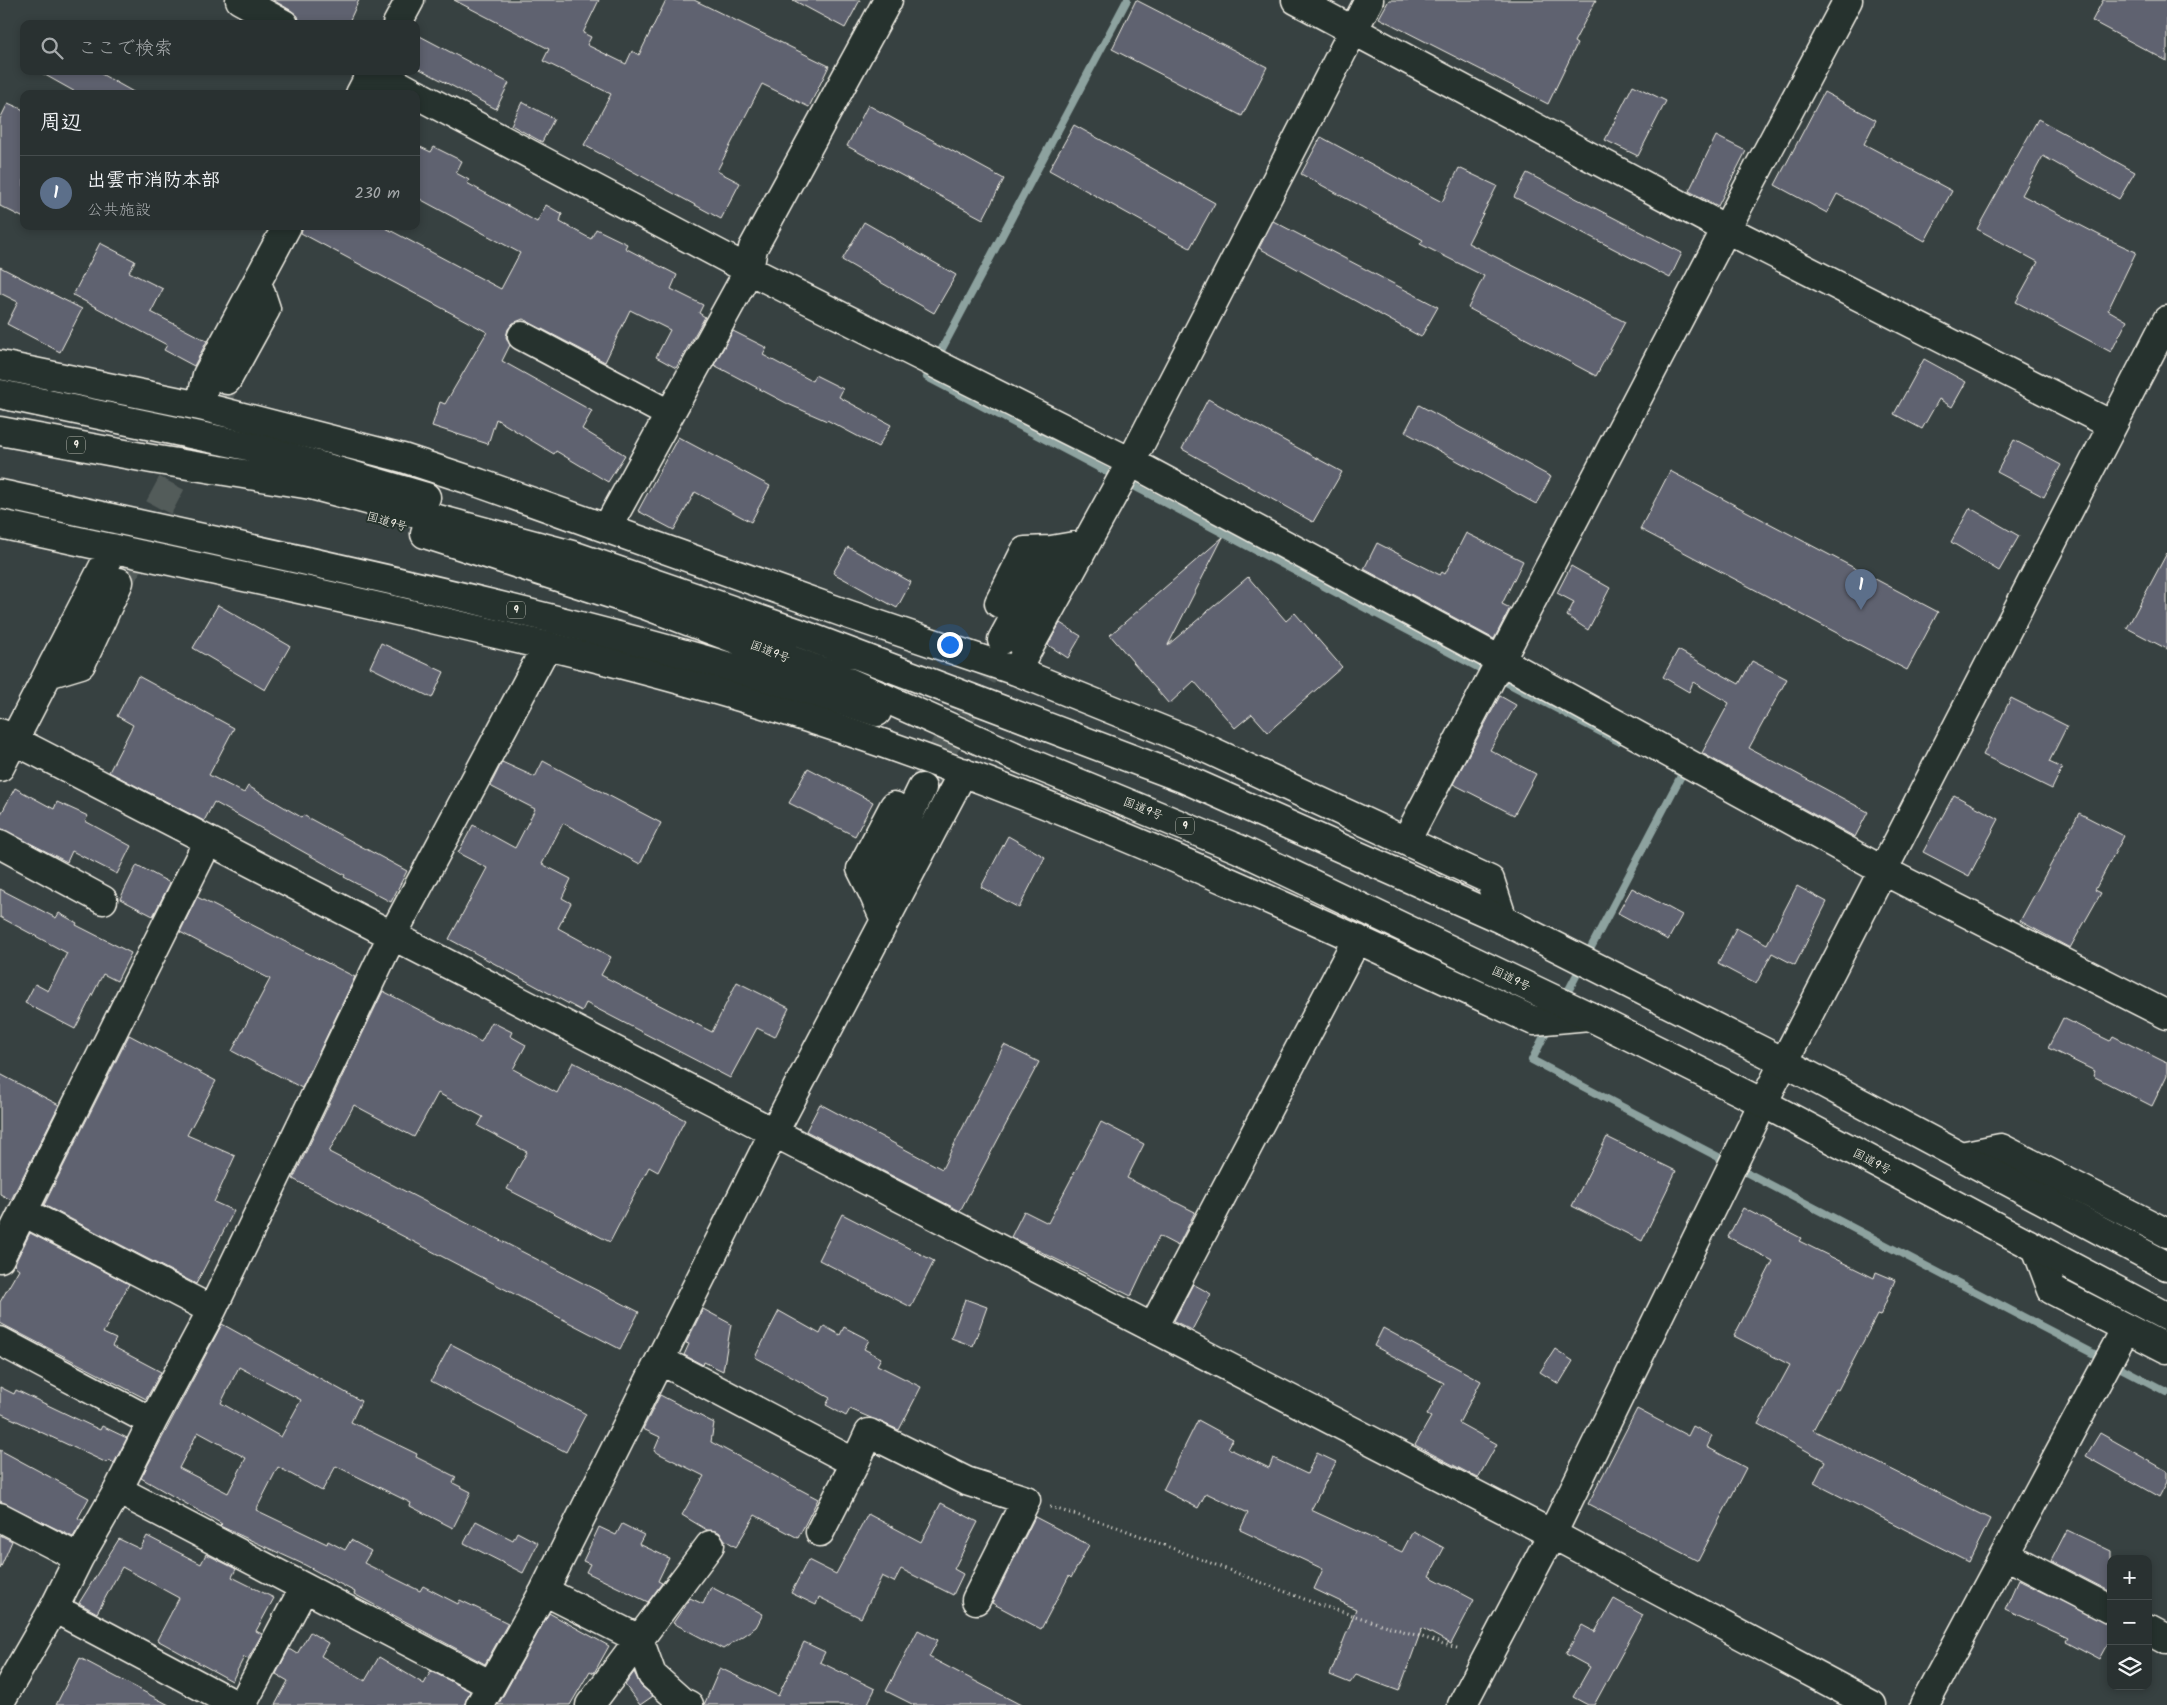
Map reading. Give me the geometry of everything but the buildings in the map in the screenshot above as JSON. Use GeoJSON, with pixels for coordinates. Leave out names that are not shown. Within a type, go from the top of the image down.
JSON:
{"type":"FeatureCollection","features":[{"type":"Feature","properties":{"kind":"main road"},"geometry":{"type":"LineString","coordinates":[[240,0],[277,20]]}},
{"type":"Feature","properties":{"kind":"main road"},"geometry":{"type":"LineString","coordinates":[[399,20],[410,0]]}},
{"type":"Feature","properties":{"kind":"main road"},"geometry":{"type":"LineString","coordinates":[[607,528],[749,270],[753,248],[888,0]]}},
{"type":"Feature","properties":{"kind":"main road"},"geometry":{"type":"LineString","coordinates":[[1296,0],[1354,29],[1726,229],[2112,426]]}},
{"type":"Feature","properties":{"kind":"main road"},"geometry":{"type":"LineString","coordinates":[[1016,671],[1131,462],[1369,0]]}},
{"type":"Feature","properties":{"kind":"main road"},"geometry":{"type":"LineString","coordinates":[[1406,841],[1848,0]]}},
{"type":"Feature","properties":{"kind":"main road"},"geometry":{"type":"LineString","coordinates":[[362,90],[371,75]]}},
{"type":"Feature","properties":{"kind":"main road"},"geometry":{"type":"LineString","coordinates":[[380,75],[409,90]]}},
{"type":"Feature","properties":{"kind":"main road"},"geometry":{"type":"LineString","coordinates":[[420,96],[749,270],[1131,462],[1500,660],[1882,870],[2167,1015]]}},
{"type":"Feature","properties":{"kind":"main road"},"geometry":{"type":"LineString","coordinates":[[200,406],[207,375],[286,230]]}},
{"type":"Feature","properties":{"kind":"main road"},"geometry":{"type":"LineString","coordinates":[[227,380],[266,309],[257,282]]}},
{"type":"Feature","properties":{"kind":"main road"},"geometry":{"type":"LineString","coordinates":[[1462,1705],[1552,1534],[1763,1103],[2167,320]]}},
{"type":"Feature","properties":{"kind":"main road"},"geometry":{"type":"LineString","coordinates":[[522,336],[669,414]]}},
{"type":"Feature","properties":{"kind":"main road"},"geometry":{"type":"LineString","coordinates":[[0,365],[200,406],[402,458],[607,528],[850,616],[1016,671],[1192,742],[1490,880],[1503,920]]}},
{"type":"Feature","properties":{"kind":"main road","name":"9"},"geometry":{"type":"LineString","coordinates":[[0,394],[262,449],[470,511],[572,555]]}},
{"type":"Feature","properties":{"kind":"main road","name":"国道9号"},"geometry":{"type":"LineString","coordinates":[[0,431],[152,459],[311,485],[572,555],[799,633],[1185,779],[1503,920],[1784,1062],[2167,1266]]}},
{"type":"Feature","properties":{"kind":"main road"},"geometry":{"type":"LineString","coordinates":[[357,476],[402,458]]}},
{"type":"Feature","properties":{"kind":"main road","name":"国道9号"},"geometry":{"type":"LineString","coordinates":[[152,459],[386,521],[645,604],[842,679],[1023,760],[1239,849],[1590,1016],[1763,1103],[2037,1250],[2167,1317]]}},
{"type":"Feature","properties":{"kind":"main road","name":"9"},"geometry":{"type":"LineString","coordinates":[[0,494],[382,576],[638,641],[803,688],[1023,760]]}},
{"type":"Feature","properties":{"kind":"main road"},"geometry":{"type":"LineString","coordinates":[[0,524],[582,653],[776,708],[963,772],[1184,862],[1534,1021],[1590,1016]]}},
{"type":"Feature","properties":{"kind":"main road"},"geometry":{"type":"LineString","coordinates":[[999,603],[1025,551],[1050,550],[1086,544]]}},
{"type":"Feature","properties":{"kind":"main road"},"geometry":{"type":"LineString","coordinates":[[0,767],[7,736],[48,674],[113,548]]}},
{"type":"Feature","properties":{"kind":"main road"},"geometry":{"type":"LineString","coordinates":[[1002,640],[1050,550]]}},
{"type":"Feature","properties":{"kind":"main road"},"geometry":{"type":"LineString","coordinates":[[338,598],[382,576]]}},
{"type":"Feature","properties":{"kind":"main road"},"geometry":{"type":"LineString","coordinates":[[48,674],[80,664],[119,582]]}},
{"type":"Feature","properties":{"kind":"main road"},"geometry":{"type":"LineString","coordinates":[[799,633],[850,616]]}},
{"type":"Feature","properties":{"kind":"main road"},"geometry":{"type":"LineString","coordinates":[[0,1702],[118,1490],[212,1310],[392,936],[546,645]]}},
{"type":"Feature","properties":{"kind":"main road"},"geometry":{"type":"LineString","coordinates":[[7,736],[1552,1534],[1872,1705]]}},
{"type":"Feature","properties":{"kind":"main road"},"geometry":{"type":"LineString","coordinates":[[1185,779],[1244,765]]}},
{"type":"Feature","properties":{"kind":"main road"},"geometry":{"type":"LineString","coordinates":[[118,1490],[304,1588],[486,1695],[544,1590],[774,1132],[963,772]]}},
{"type":"Feature","properties":{"kind":"main road"},"geometry":{"type":"LineString","coordinates":[[872,891],[922,788]]}},
{"type":"Feature","properties":{"kind":"main road"},"geometry":{"type":"LineString","coordinates":[[885,920],[861,868],[896,802]]}},
{"type":"Feature","properties":{"kind":"main road"},"geometry":{"type":"LineString","coordinates":[[0,1258],[208,841]]}},
{"type":"Feature","properties":{"kind":"main road"},"geometry":{"type":"LineString","coordinates":[[0,844],[104,900]]}},
{"type":"Feature","properties":{"kind":"main road"},"geometry":{"type":"LineString","coordinates":[[1184,862],[1239,849]]}},
{"type":"Feature","properties":{"kind":"main road"},"geometry":{"type":"LineString","coordinates":[[1153,1327],[1357,939]]}},
{"type":"Feature","properties":{"kind":"main road"},"geometry":{"type":"LineString","coordinates":[[1961,1156],[2001,1148],[2167,1233]]}},
{"type":"Feature","properties":{"kind":"main road"},"geometry":{"type":"LineString","coordinates":[[37,1219],[212,1310]]}},
{"type":"Feature","properties":{"kind":"main road"},"geometry":{"type":"LineString","coordinates":[[2037,1250],[2052,1290],[2167,1349]]}},
{"type":"Feature","properties":{"kind":"main road"},"geometry":{"type":"LineString","coordinates":[[1924,1705],[2126,1328]]}},
{"type":"Feature","properties":{"kind":"main road"},"geometry":{"type":"LineString","coordinates":[[0,1341],[152,1422]]}},
{"type":"Feature","properties":{"kind":"main road"},"geometry":{"type":"LineString","coordinates":[[660,1360],[855,1463]]}},
{"type":"Feature","properties":{"kind":"main road"},"geometry":{"type":"LineString","coordinates":[[820,1532],[869,1433],[966,1481],[1026,1500],[976,1600]]}},
{"type":"Feature","properties":{"kind":"main road"},"geometry":{"type":"LineString","coordinates":[[0,1516],[79,1558]]}},
{"type":"Feature","properties":{"kind":"main road"},"geometry":{"type":"LineString","coordinates":[[590,1705],[710,1545]]}},
{"type":"Feature","properties":{"kind":"main road"},"geometry":{"type":"LineString","coordinates":[[2005,1555],[2107,1608]]}},
{"type":"Feature","properties":{"kind":"main road"},"geometry":{"type":"LineString","coordinates":[[242,1705],[304,1588]]}},
{"type":"Feature","properties":{"kind":"main road"},"geometry":{"type":"LineString","coordinates":[[544,1590],[639,1639],[652,1675],[681,1701],[689,1705]]}},
{"type":"Feature","properties":{"kind":"main road"},"geometry":{"type":"LineString","coordinates":[[54,1608],[236,1705]]}},
{"type":"Feature","properties":{"kind":"main road"},"geometry":{"type":"LineString","coordinates":[[2152,1632],[2167,1640]]}},
{"type":"Feature","properties":{"kind":"path"},"geometry":{"type":"LineString","coordinates":[[1026,1500],[1117,1527],[1317,1604],[1487,1657]]}},
{"type":"Feature","properties":{"kind":"waterway"},"geometry":{"type":"LineString","coordinates":[[1127,0],[927,377],[1618,741]]}},
{"type":"Feature","properties":{"kind":"waterway"},"geometry":{"type":"LineString","coordinates":[[1564,999],[1682,774],[1675,770]]}},
{"type":"Feature","properties":{"kind":"waterway"},"geometry":{"type":"LineString","coordinates":[[1549,1026],[1532,1060],[1728,1162]]}},
{"type":"Feature","properties":{"kind":"waterway"},"geometry":{"type":"LineString","coordinates":[[1738,1168],[2167,1392]]}},
{"type":"Feature","properties":{"kind":"tunnel"},"geometry":{"type":"LineString","coordinates":[[119,582],[227,380]]}},
{"type":"Feature","properties":{"kind":"tunnel"},"geometry":{"type":"LineString","coordinates":[[922,788],[1001,642]]}},
{"type":"Feature","properties":{"kind":"place","name":"出雲市消防本部"},"geometry":{"type":"Point","coordinates":[1861,610]}}]}
